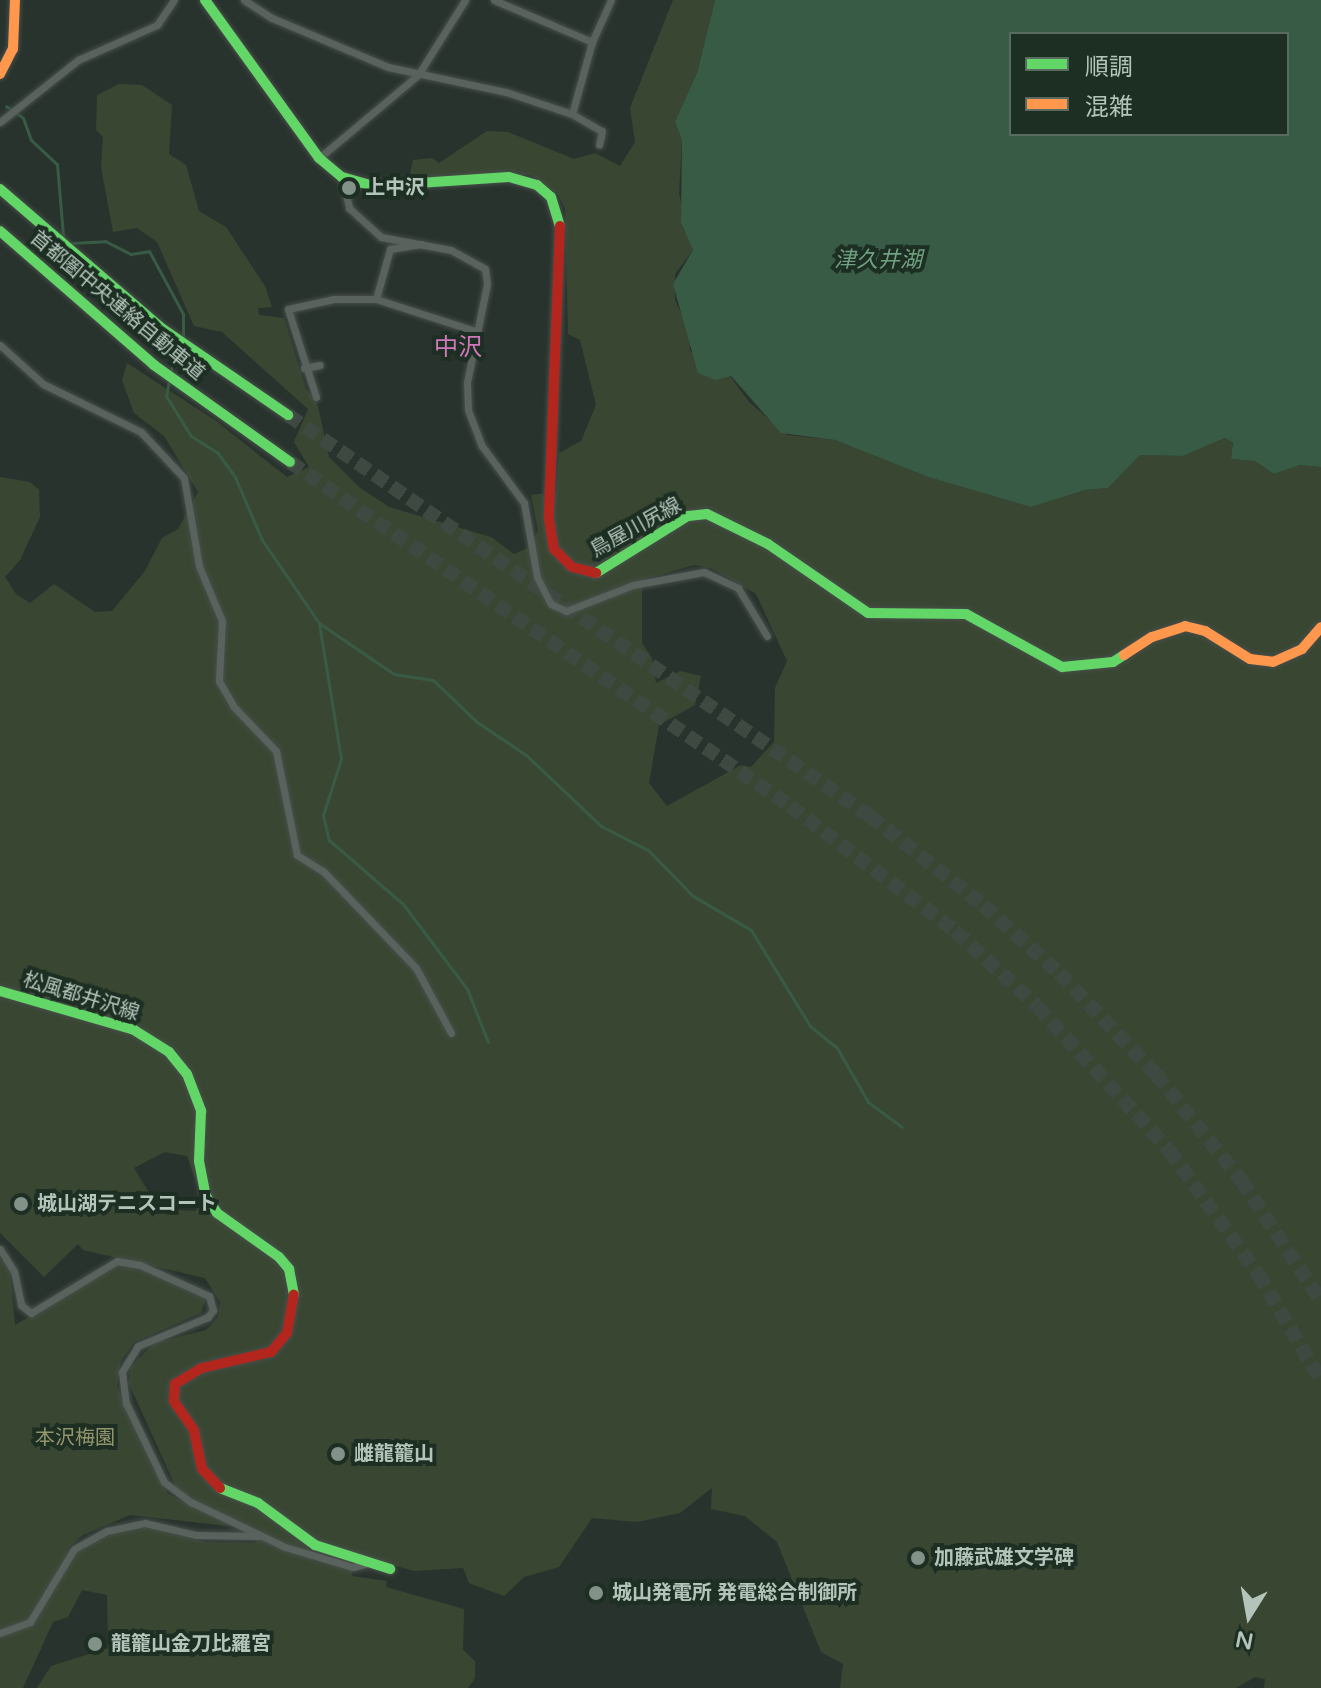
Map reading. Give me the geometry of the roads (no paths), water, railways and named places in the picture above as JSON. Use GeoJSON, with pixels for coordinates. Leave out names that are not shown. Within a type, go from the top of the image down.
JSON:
{"type":"FeatureCollection","features":[{"type":"Feature","properties":{"kind":"main road"},"geometry":{"type":"LineString","coordinates":[[0,74],[13,49],[15,0]]}},
{"type":"Feature","properties":{"kind":"main road","name":"鳥屋川尻線"},"geometry":{"type":"LineString","coordinates":[[205,0],[319,158],[342,177],[383,186],[509,177],[537,185],[551,197],[559,214],[561,248],[549,519],[554,549],[572,567],[594,573],[604,570],[688,516],[707,514],[768,544],[868,613],[966,614],[1062,667],[1113,662],[1152,637],[1185,626],[1205,631],[1250,659],[1273,662],[1302,649],[1321,627]]}},
{"type":"Feature","properties":{"kind":"main road","name":"首都圏中央連絡自動車道"},"geometry":{"type":"LineString","coordinates":[[0,189],[28,218],[163,329],[288,415]]}},
{"type":"Feature","properties":{"kind":"main road","name":"首都圏中央連絡自動車道"},"geometry":{"type":"LineString","coordinates":[[0,231],[154,365],[290,462]]}},
{"type":"Feature","properties":{"kind":"main road","name":"松風都井沢線"},"geometry":{"type":"LineString","coordinates":[[0,991],[134,1030],[169,1052],[187,1074],[201,1111],[199,1161],[206,1196],[217,1213],[279,1257],[289,1269],[294,1295],[287,1333],[271,1352],[190,1373],[175,1384],[174,1401],[194,1430],[202,1469],[213,1485],[258,1503],[315,1545],[365,1564],[390,1569]]}},
{"type":"Feature","properties":{"kind":"street"},"geometry":{"type":"LineString","coordinates":[[0,122],[28,103],[78,60],[157,25],[174,0]]}},
{"type":"Feature","properties":{"kind":"street"},"geometry":{"type":"LineString","coordinates":[[244,0],[287,24],[388,67],[506,92],[572,114],[602,131],[599,145]]}},
{"type":"Feature","properties":{"kind":"street"},"geometry":{"type":"LineString","coordinates":[[319,158],[418,75],[465,0]]}},
{"type":"Feature","properties":{"kind":"street"},"geometry":{"type":"LineString","coordinates":[[494,0],[592,42]]}},
{"type":"Feature","properties":{"kind":"street"},"geometry":{"type":"LineString","coordinates":[[572,114],[592,42],[611,0]]}},
{"type":"Feature","properties":{"kind":"street"},"geometry":{"type":"LineString","coordinates":[[342,177],[344,200],[360,220],[383,238],[461,254],[485,269],[478,332],[467,382],[468,410],[482,446],[524,503],[537,577],[551,604],[566,611],[633,585],[704,572],[738,588],[767,636]]}},
{"type":"Feature","properties":{"kind":"street"},"geometry":{"type":"LineString","coordinates":[[376,299],[390,249],[422,244]]}},
{"type":"Feature","properties":{"kind":"street"},"geometry":{"type":"LineString","coordinates":[[316,397],[304,368],[288,309],[334,299],[376,299],[478,332]]}},
{"type":"Feature","properties":{"kind":"street"},"geometry":{"type":"LineString","coordinates":[[0,345],[43,384],[141,432],[189,485],[199,566],[222,621],[219,681],[234,707],[276,751],[297,855],[323,871],[416,968],[451,1033]]}},
{"type":"Feature","properties":{"kind":"street"},"geometry":{"type":"LineString","coordinates":[[304,368],[320,365]]}},
{"type":"Feature","properties":{"kind":"street","name":"松風都井沢線"},"geometry":{"type":"LineString","coordinates":[[0,1249],[14,1271],[21,1305],[31,1313],[117,1261],[140,1265],[209,1296],[213,1310],[208,1317],[146,1342],[130,1354],[122,1388],[172,1490],[260,1536],[335,1563],[365,1564]]}},
{"type":"Feature","properties":{"kind":"street"},"geometry":{"type":"LineString","coordinates":[[0,1633],[26,1626],[74,1549],[107,1531],[145,1523],[196,1535],[260,1536]]}},
{"type":"Feature","properties":{"kind":"water","name":"津久井湖"},"geometry":{"type":"Polygon","coordinates":[[[715,0],[1321,0],[1321,467],[1300,465],[1274,474],[1255,461],[1231,459],[1233,442],[1225,438],[1183,456],[1140,455],[1108,488],[1085,490],[1031,507],[928,477],[835,440],[781,433],[731,376],[715,380],[698,373],[673,284],[693,250],[681,222],[682,141],[675,122],[697,73],[715,0]]]}},
{"type":"Feature","properties":{"kind":"waterway"},"geometry":{"type":"LineString","coordinates":[[6,106],[23,118],[31,140],[57,164],[63,236]]}},
{"type":"Feature","properties":{"kind":"waterway"},"geometry":{"type":"LineString","coordinates":[[72,243],[105,241],[131,254],[149,251],[183,314],[183,336]]}},
{"type":"Feature","properties":{"kind":"waterway"},"geometry":{"type":"LineString","coordinates":[[171,370],[177,346]]}},
{"type":"Feature","properties":{"kind":"waterway"},"geometry":{"type":"LineString","coordinates":[[169,381],[166,396],[191,436],[217,452],[235,477],[262,540],[319,623],[341,759],[323,815],[329,840],[403,904],[467,989],[488,1042]]}},
{"type":"Feature","properties":{"kind":"waterway"},"geometry":{"type":"LineString","coordinates":[[319,623],[394,674],[433,680],[477,722],[526,755],[601,826],[648,850],[693,896],[751,930],[810,1026],[837,1048],[868,1102],[902,1127]]}},
{"type":"Feature","properties":{"kind":"tunnel"},"geometry":{"type":"LineString","coordinates":[[288,415],[870,816],[983,905],[1059,973],[1156,1074],[1241,1180],[1321,1301]]}},
{"type":"Feature","properties":{"kind":"tunnel"},"geometry":{"type":"LineString","coordinates":[[290,462],[790,806],[955,931],[1037,1006],[1169,1150],[1258,1274],[1321,1380]]}},
{"type":"Feature","properties":{"kind":"place","name":"上中沢"},"geometry":{"type":"Point","coordinates":[349,188]}},
{"type":"Feature","properties":{"kind":"place","name":"城山湖テニスコート"},"geometry":{"type":"Point","coordinates":[21,1204]}},
{"type":"Feature","properties":{"kind":"place","name":"雌龍籠山"},"geometry":{"type":"Point","coordinates":[338,1454]}},
{"type":"Feature","properties":{"kind":"place","name":"加藤武雄文学碑"},"geometry":{"type":"Point","coordinates":[918,1558]}},
{"type":"Feature","properties":{"kind":"place","name":"城山発電所 発電総合制御所"},"geometry":{"type":"Point","coordinates":[596,1593]}},
{"type":"Feature","properties":{"kind":"place","name":"龍籠山金刀比羅宮"},"geometry":{"type":"Point","coordinates":[95,1644]}},
{"type":"Feature","properties":{"kind":"district","name":"中沢"},"geometry":{"type":"Point","coordinates":[458,348]}},
{"type":"Feature","properties":{"kind":"park label","name":"本沢梅園"},"geometry":{"type":"Point","coordinates":[75,1438]}}]}
